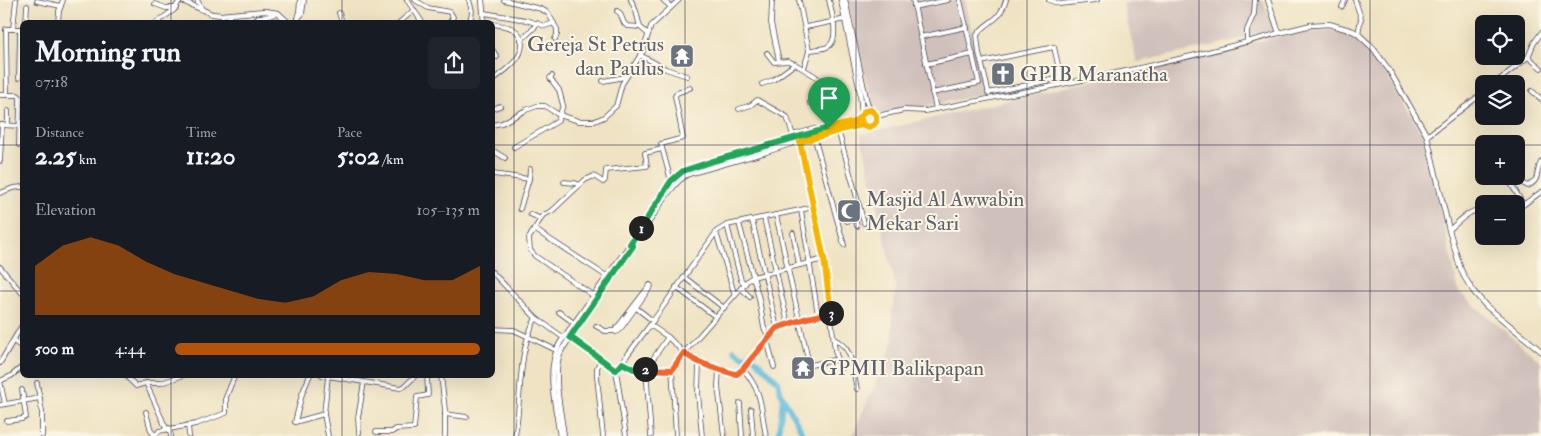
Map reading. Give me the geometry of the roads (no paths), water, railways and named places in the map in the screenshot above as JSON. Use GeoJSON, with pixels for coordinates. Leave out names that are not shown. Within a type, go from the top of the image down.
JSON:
{"type":"FeatureCollection","features":[{"type":"Feature","properties":{"kind":"main road"},"geometry":{"type":"LineString","coordinates":[[180,0],[212,14],[229,15],[266,11],[278,13],[286,20]]}},
{"type":"Feature","properties":{"kind":"main road"},"geometry":{"type":"LineString","coordinates":[[482,0],[484,20]]}},
{"type":"Feature","properties":{"kind":"main road"},"geometry":{"type":"LineString","coordinates":[[841,0],[844,8]]}},
{"type":"Feature","properties":{"kind":"main road"},"geometry":{"type":"LineString","coordinates":[[845,0],[840,20],[860,92],[863,125]]}},
{"type":"Feature","properties":{"kind":"main road"},"geometry":{"type":"LineString","coordinates":[[1268,0],[1280,33],[1304,26],[1323,24],[1344,28],[1358,34],[1372,48],[1389,70],[1427,136],[1449,230],[1461,270],[1474,292],[1486,306],[1538,346],[1541,351]]}},
{"type":"Feature","properties":{"kind":"main road"},"geometry":{"type":"LineString","coordinates":[[560,436],[552,371],[556,350],[677,182],[688,174],[711,164],[815,134],[863,125],[867,127],[872,126],[876,122],[876,116],[867,103],[840,20]]}},
{"type":"Feature","properties":{"kind":"main road"},"geometry":{"type":"LineString","coordinates":[[564,436],[556,370],[558,356],[632,245],[671,181],[683,171],[800,142],[829,128],[854,122],[867,110],[871,110]]}},
{"type":"Feature","properties":{"kind":"street"},"geometry":{"type":"LineString","coordinates":[[13,29],[16,0]]}},
{"type":"Feature","properties":{"kind":"street"},"geometry":{"type":"LineString","coordinates":[[58,20],[63,0]]}},
{"type":"Feature","properties":{"kind":"street"},"geometry":{"type":"LineString","coordinates":[[159,20],[176,8],[180,0]]}},
{"type":"Feature","properties":{"kind":"street"},"geometry":{"type":"LineString","coordinates":[[197,0],[202,9]]}},
{"type":"Feature","properties":{"kind":"street"},"geometry":{"type":"LineString","coordinates":[[298,20],[300,0]]}},
{"type":"Feature","properties":{"kind":"street"},"geometry":{"type":"LineString","coordinates":[[298,20],[302,14],[304,0]]}},
{"type":"Feature","properties":{"kind":"street"},"geometry":{"type":"LineString","coordinates":[[408,0],[421,20]]}},
{"type":"Feature","properties":{"kind":"street"},"geometry":{"type":"LineString","coordinates":[[414,0],[428,8],[450,12],[453,17],[451,20]]}},
{"type":"Feature","properties":{"kind":"street"},"geometry":{"type":"LineString","coordinates":[[469,0],[472,11],[470,20]]}},
{"type":"Feature","properties":{"kind":"street"},"geometry":{"type":"LineString","coordinates":[[504,0],[548,13],[558,34],[555,39]]}},
{"type":"Feature","properties":{"kind":"street"},"geometry":{"type":"LineString","coordinates":[[631,0],[636,10],[640,27],[648,34]]}},
{"type":"Feature","properties":{"kind":"street"},"geometry":{"type":"LineString","coordinates":[[663,0],[671,7]]}},
{"type":"Feature","properties":{"kind":"street"},"geometry":{"type":"LineString","coordinates":[[495,124],[538,106],[549,108],[559,115],[570,119],[584,122],[601,119],[615,108],[620,88],[644,49],[651,26],[679,0]]}},
{"type":"Feature","properties":{"kind":"street"},"geometry":{"type":"LineString","coordinates":[[772,0],[772,30],[779,62]]}},
{"type":"Feature","properties":{"kind":"street"},"geometry":{"type":"LineString","coordinates":[[800,0],[809,50],[803,68]]}},
{"type":"Feature","properties":{"kind":"street"},"geometry":{"type":"LineString","coordinates":[[811,50],[828,47],[835,36],[840,20],[830,0]]}},
{"type":"Feature","properties":{"kind":"street"},"geometry":{"type":"LineString","coordinates":[[913,0],[936,109]]}},
{"type":"Feature","properties":{"kind":"street"},"geometry":{"type":"LineString","coordinates":[[914,7],[948,0]]}},
{"type":"Feature","properties":{"kind":"street"},"geometry":{"type":"LineString","coordinates":[[932,93],[979,83],[960,0]]}},
{"type":"Feature","properties":{"kind":"street"},"geometry":{"type":"LineString","coordinates":[[989,96],[977,39],[978,32],[997,17],[1004,7],[1006,0]]}},
{"type":"Feature","properties":{"kind":"street"},"geometry":{"type":"LineString","coordinates":[[1049,0],[1060,4],[1097,0]]}},
{"type":"Feature","properties":{"kind":"street"},"geometry":{"type":"LineString","coordinates":[[1247,42],[1247,30],[1254,14],[1254,0]]}},
{"type":"Feature","properties":{"kind":"street"},"geometry":{"type":"LineString","coordinates":[[1342,7],[1345,0]]}},
{"type":"Feature","properties":{"kind":"street"},"geometry":{"type":"LineString","coordinates":[[1355,0],[1361,18],[1358,34]]}},
{"type":"Feature","properties":{"kind":"street"},"geometry":{"type":"LineString","coordinates":[[37,1],[61,6]]}},
{"type":"Feature","properties":{"kind":"street"},"geometry":{"type":"LineString","coordinates":[[155,4],[166,8],[176,8]]}},
{"type":"Feature","properties":{"kind":"street"},"geometry":{"type":"LineString","coordinates":[[26,20],[27,6]]}},
{"type":"Feature","properties":{"kind":"street"},"geometry":{"type":"LineString","coordinates":[[402,20],[414,10]]}},
{"type":"Feature","properties":{"kind":"street"},"geometry":{"type":"LineString","coordinates":[[617,11],[627,26],[640,27]]}},
{"type":"Feature","properties":{"kind":"street"},"geometry":{"type":"LineString","coordinates":[[256,20],[258,16],[270,16],[278,13]]}},
{"type":"Feature","properties":{"kind":"street"},"geometry":{"type":"LineString","coordinates":[[339,13],[341,20]]}},
{"type":"Feature","properties":{"kind":"street"},"geometry":{"type":"LineString","coordinates":[[484,13],[526,20],[548,26],[554,23]]}},
{"type":"Feature","properties":{"kind":"street"},"geometry":{"type":"LineString","coordinates":[[229,15],[230,20]]}},
{"type":"Feature","properties":{"kind":"street"},"geometry":{"type":"LineString","coordinates":[[164,16],[166,20]]}},
{"type":"Feature","properties":{"kind":"street"},"geometry":{"type":"LineString","coordinates":[[806,27],[840,20]]}},
{"type":"Feature","properties":{"kind":"street"},"geometry":{"type":"LineString","coordinates":[[522,40],[537,23]]}},
{"type":"Feature","properties":{"kind":"street"},"geometry":{"type":"LineString","coordinates":[[495,24],[514,29],[519,33],[522,40],[521,50],[514,62],[495,78]]}},
{"type":"Feature","properties":{"kind":"street"},"geometry":{"type":"LineString","coordinates":[[920,37],[967,27]]}},
{"type":"Feature","properties":{"kind":"street"},"geometry":{"type":"LineString","coordinates":[[0,29],[20,29]]}},
{"type":"Feature","properties":{"kind":"street"},"geometry":{"type":"LineString","coordinates":[[6,29],[7,95]]}},
{"type":"Feature","properties":{"kind":"street"},"geometry":{"type":"LineString","coordinates":[[989,96],[1168,61],[1280,33]]}},
{"type":"Feature","properties":{"kind":"street"},"geometry":{"type":"LineString","coordinates":[[1505,75],[1528,57],[1541,33]]}},
{"type":"Feature","properties":{"kind":"street"},"geometry":{"type":"LineString","coordinates":[[876,116],[904,110],[925,111],[936,109],[1061,78],[1054,47],[981,62]]}},
{"type":"Feature","properties":{"kind":"street"},"geometry":{"type":"LineString","coordinates":[[767,53],[774,62],[788,61],[819,79],[829,128]]}},
{"type":"Feature","properties":{"kind":"street"},"geometry":{"type":"LineString","coordinates":[[19,78],[20,54]]}},
{"type":"Feature","properties":{"kind":"street"},"geometry":{"type":"LineString","coordinates":[[926,64],[973,54]]}},
{"type":"Feature","properties":{"kind":"street"},"geometry":{"type":"LineString","coordinates":[[640,55],[666,69],[687,76]]}},
{"type":"Feature","properties":{"kind":"street"},"geometry":{"type":"LineString","coordinates":[[1528,57],[1541,68]]}},
{"type":"Feature","properties":{"kind":"street"},"geometry":{"type":"LineString","coordinates":[[762,84],[773,80],[795,64]]}},
{"type":"Feature","properties":{"kind":"street"},"geometry":{"type":"LineString","coordinates":[[514,147],[558,121],[563,105],[559,90],[550,78],[552,76]]}},
{"type":"Feature","properties":{"kind":"street"},"geometry":{"type":"LineString","coordinates":[[603,81],[626,77]]}},
{"type":"Feature","properties":{"kind":"street"},"geometry":{"type":"LineString","coordinates":[[671,181],[661,144],[683,138],[675,96],[690,88]]}},
{"type":"Feature","properties":{"kind":"street"},"geometry":{"type":"LineString","coordinates":[[1532,91],[1541,99]]}},
{"type":"Feature","properties":{"kind":"street"},"geometry":{"type":"LineString","coordinates":[[0,94],[19,95],[20,110]]}},
{"type":"Feature","properties":{"kind":"street"},"geometry":{"type":"LineString","coordinates":[[1427,136],[1475,99]]}},
{"type":"Feature","properties":{"kind":"street"},"geometry":{"type":"LineString","coordinates":[[739,109],[751,105],[757,100],[787,117],[793,135],[815,128],[844,245]]}},
{"type":"Feature","properties":{"kind":"street"},"geometry":{"type":"LineString","coordinates":[[810,103],[824,100]]}},
{"type":"Feature","properties":{"kind":"street"},"geometry":{"type":"LineString","coordinates":[[495,108],[500,106]]}},
{"type":"Feature","properties":{"kind":"street"},"geometry":{"type":"LineString","coordinates":[[8,111],[8,125]]}},
{"type":"Feature","properties":{"kind":"street"},"geometry":{"type":"LineString","coordinates":[[0,161],[1,125],[20,126]]}},
{"type":"Feature","properties":{"kind":"street"},"geometry":{"type":"LineString","coordinates":[[838,130],[864,223]]}},
{"type":"Feature","properties":{"kind":"street"},"geometry":{"type":"LineString","coordinates":[[800,142],[824,259],[835,353],[841,368]]}},
{"type":"Feature","properties":{"kind":"street"},"geometry":{"type":"LineString","coordinates":[[594,296],[533,254],[530,250],[529,238],[545,214],[552,211],[585,180],[593,176],[604,182],[607,169],[647,166],[645,153],[662,149]]}},
{"type":"Feature","properties":{"kind":"street"},"geometry":{"type":"LineString","coordinates":[[495,152],[505,158]]}},
{"type":"Feature","properties":{"kind":"street"},"geometry":{"type":"LineString","coordinates":[[1524,185],[1528,186],[1538,179],[1541,162]]}},
{"type":"Feature","properties":{"kind":"street"},"geometry":{"type":"LineString","coordinates":[[520,209],[530,169]]}},
{"type":"Feature","properties":{"kind":"street"},"geometry":{"type":"LineString","coordinates":[[495,174],[529,179]]}},
{"type":"Feature","properties":{"kind":"street"},"geometry":{"type":"LineString","coordinates":[[564,182],[575,182],[580,185]]}},
{"type":"Feature","properties":{"kind":"street"},"geometry":{"type":"LineString","coordinates":[[2,191],[20,187]]}},
{"type":"Feature","properties":{"kind":"street"},"geometry":{"type":"LineString","coordinates":[[1525,203],[1541,192]]}},
{"type":"Feature","properties":{"kind":"street"},"geometry":{"type":"LineString","coordinates":[[856,226],[855,219],[859,204]]}},
{"type":"Feature","properties":{"kind":"street"},"geometry":{"type":"LineString","coordinates":[[616,370],[652,323],[716,232],[727,225],[814,207]]}},
{"type":"Feature","properties":{"kind":"street"},"geometry":{"type":"LineString","coordinates":[[801,210],[804,264]]}},
{"type":"Feature","properties":{"kind":"street"},"geometry":{"type":"LineString","coordinates":[[1449,230],[1475,210]]}},
{"type":"Feature","properties":{"kind":"street"},"geometry":{"type":"LineString","coordinates":[[530,214],[541,219]]}},
{"type":"Feature","properties":{"kind":"street"},"geometry":{"type":"LineString","coordinates":[[776,215],[809,364],[838,359]]}},
{"type":"Feature","properties":{"kind":"street"},"geometry":{"type":"LineString","coordinates":[[764,218],[788,324]]}},
{"type":"Feature","properties":{"kind":"street"},"geometry":{"type":"LineString","coordinates":[[847,221],[855,219]]}},
{"type":"Feature","properties":{"kind":"street"},"geometry":{"type":"LineString","coordinates":[[752,220],[777,328]]}},
{"type":"Feature","properties":{"kind":"street"},"geometry":{"type":"LineString","coordinates":[[739,223],[774,367]]}},
{"type":"Feature","properties":{"kind":"street"},"geometry":{"type":"LineString","coordinates":[[727,225],[741,280],[745,284]]}},
{"type":"Feature","properties":{"kind":"street"},"geometry":{"type":"LineString","coordinates":[[534,229],[608,277]]}},
{"type":"Feature","properties":{"kind":"street"},"geometry":{"type":"LineString","coordinates":[[716,232],[735,296]]}},
{"type":"Feature","properties":{"kind":"street"},"geometry":{"type":"LineString","coordinates":[[793,233],[818,315]]}},
{"type":"Feature","properties":{"kind":"street"},"geometry":{"type":"LineString","coordinates":[[676,436],[672,370],[684,353],[753,277],[824,259]]}},
{"type":"Feature","properties":{"kind":"street"},"geometry":{"type":"LineString","coordinates":[[0,267],[20,291]]}},
{"type":"Feature","properties":{"kind":"street"},"geometry":{"type":"LineString","coordinates":[[495,275],[536,318],[564,338]]}},
{"type":"Feature","properties":{"kind":"street"},"geometry":{"type":"LineString","coordinates":[[684,277],[724,308]]}},
{"type":"Feature","properties":{"kind":"street"},"geometry":{"type":"LineString","coordinates":[[596,326],[605,331],[615,331],[651,285],[634,307]]}},
{"type":"Feature","properties":{"kind":"street"},"geometry":{"type":"LineString","coordinates":[[676,287],[716,317]]}},
{"type":"Feature","properties":{"kind":"street"},"geometry":{"type":"LineString","coordinates":[[741,288],[750,297]]}},
{"type":"Feature","properties":{"kind":"street"},"geometry":{"type":"LineString","coordinates":[[634,307],[684,353],[699,363],[735,374],[743,369],[777,328],[809,317],[831,313]]}},
{"type":"Feature","properties":{"kind":"street"},"geometry":{"type":"LineString","coordinates":[[559,312],[574,324]]}},
{"type":"Feature","properties":{"kind":"street"},"geometry":{"type":"LineString","coordinates":[[515,436],[519,416],[527,336],[536,318]]}},
{"type":"Feature","properties":{"kind":"street"},"geometry":{"type":"LineString","coordinates":[[0,363],[20,329]]}},
{"type":"Feature","properties":{"kind":"street"},"geometry":{"type":"LineString","coordinates":[[495,329],[514,330],[556,350]]}},
{"type":"Feature","properties":{"kind":"street"},"geometry":{"type":"LineString","coordinates":[[570,337],[616,370],[626,436]]}},
{"type":"Feature","properties":{"kind":"street"},"geometry":{"type":"LineString","coordinates":[[651,436],[646,369],[668,337]]}},
{"type":"Feature","properties":{"kind":"street"},"geometry":{"type":"LineString","coordinates":[[834,339],[841,342],[849,352],[857,389]]}},
{"type":"Feature","properties":{"kind":"street"},"geometry":{"type":"LineString","coordinates":[[13,341],[20,346]]}},
{"type":"Feature","properties":{"kind":"street"},"geometry":{"type":"LineString","coordinates":[[601,359],[597,371],[603,436]]}},
{"type":"Feature","properties":{"kind":"street"},"geometry":{"type":"LineString","coordinates":[[622,363],[634,369],[672,370]]}},
{"type":"Feature","properties":{"kind":"street"},"geometry":{"type":"LineString","coordinates":[[699,363],[698,393],[702,436]]}},
{"type":"Feature","properties":{"kind":"street"},"geometry":{"type":"LineString","coordinates":[[5,404],[0,381],[12,376],[20,369]]}},
{"type":"Feature","properties":{"kind":"street"},"geometry":{"type":"LineString","coordinates":[[720,369],[718,386],[724,436]]}},
{"type":"Feature","properties":{"kind":"street"},"geometry":{"type":"LineString","coordinates":[[743,369],[760,396],[766,436]]}},
{"type":"Feature","properties":{"kind":"street"},"geometry":{"type":"LineString","coordinates":[[128,378],[136,386],[146,383],[162,383],[176,378]]}},
{"type":"Feature","properties":{"kind":"street"},"geometry":{"type":"LineString","coordinates":[[146,412],[150,429],[155,435],[158,431],[188,426],[226,413],[226,397],[233,378]]}},
{"type":"Feature","properties":{"kind":"street"},"geometry":{"type":"LineString","coordinates":[[309,378],[302,394],[295,422],[324,414]]}},
{"type":"Feature","properties":{"kind":"street"},"geometry":{"type":"LineString","coordinates":[[328,378],[324,414],[328,436]]}},
{"type":"Feature","properties":{"kind":"street"},"geometry":{"type":"LineString","coordinates":[[340,378],[400,388],[413,378]]}},
{"type":"Feature","properties":{"kind":"street"},"geometry":{"type":"LineString","coordinates":[[376,432],[392,434],[395,429],[414,428],[416,397],[428,395],[427,378]]}},
{"type":"Feature","properties":{"kind":"street"},"geometry":{"type":"LineString","coordinates":[[442,378],[445,436]]}},
{"type":"Feature","properties":{"kind":"street"},"geometry":{"type":"LineString","coordinates":[[360,432],[358,418],[364,382]]}},
{"type":"Feature","properties":{"kind":"street"},"geometry":{"type":"LineString","coordinates":[[37,383],[43,425],[42,436]]}},
{"type":"Feature","properties":{"kind":"street"},"geometry":{"type":"LineString","coordinates":[[146,383],[171,436]]}},
{"type":"Feature","properties":{"kind":"street"},"geometry":{"type":"LineString","coordinates":[[7,421],[26,418],[22,390]]}},
{"type":"Feature","properties":{"kind":"street"},"geometry":{"type":"LineString","coordinates":[[0,405],[40,398]]}},
{"type":"Feature","properties":{"kind":"street"},"geometry":{"type":"LineString","coordinates":[[740,403],[742,436]]}},
{"type":"Feature","properties":{"kind":"street"},"geometry":{"type":"LineString","coordinates":[[751,409],[753,436]]}},
{"type":"Feature","properties":{"kind":"street"},"geometry":{"type":"LineString","coordinates":[[445,414],[467,418]]}},
{"type":"Feature","properties":{"kind":"street"},"geometry":{"type":"LineString","coordinates":[[188,426],[189,436]]}},
{"type":"Feature","properties":{"kind":"waterway"},"geometry":{"type":"LineString","coordinates":[[734,350],[742,356],[753,357],[778,381],[781,393],[804,436]]}},
{"type":"Feature","properties":{"kind":"waterway"},"geometry":{"type":"LineString","coordinates":[[778,436],[783,398]]}},
{"type":"Feature","properties":{"kind":"place","name":"Gereja St Petrus dan Paulus"},"geometry":{"type":"Point","coordinates":[682,56]}},
{"type":"Feature","properties":{"kind":"place","name":"GPIB Maranatha"},"geometry":{"type":"Point","coordinates":[1003,74]}},
{"type":"Feature","properties":{"kind":"place","name":"Masjid Al Awwabin Mekar Sari"},"geometry":{"type":"Point","coordinates":[849,211]}},
{"type":"Feature","properties":{"kind":"place","name":"GPMII Balikpapan"},"geometry":{"type":"Point","coordinates":[803,368]}}]}
